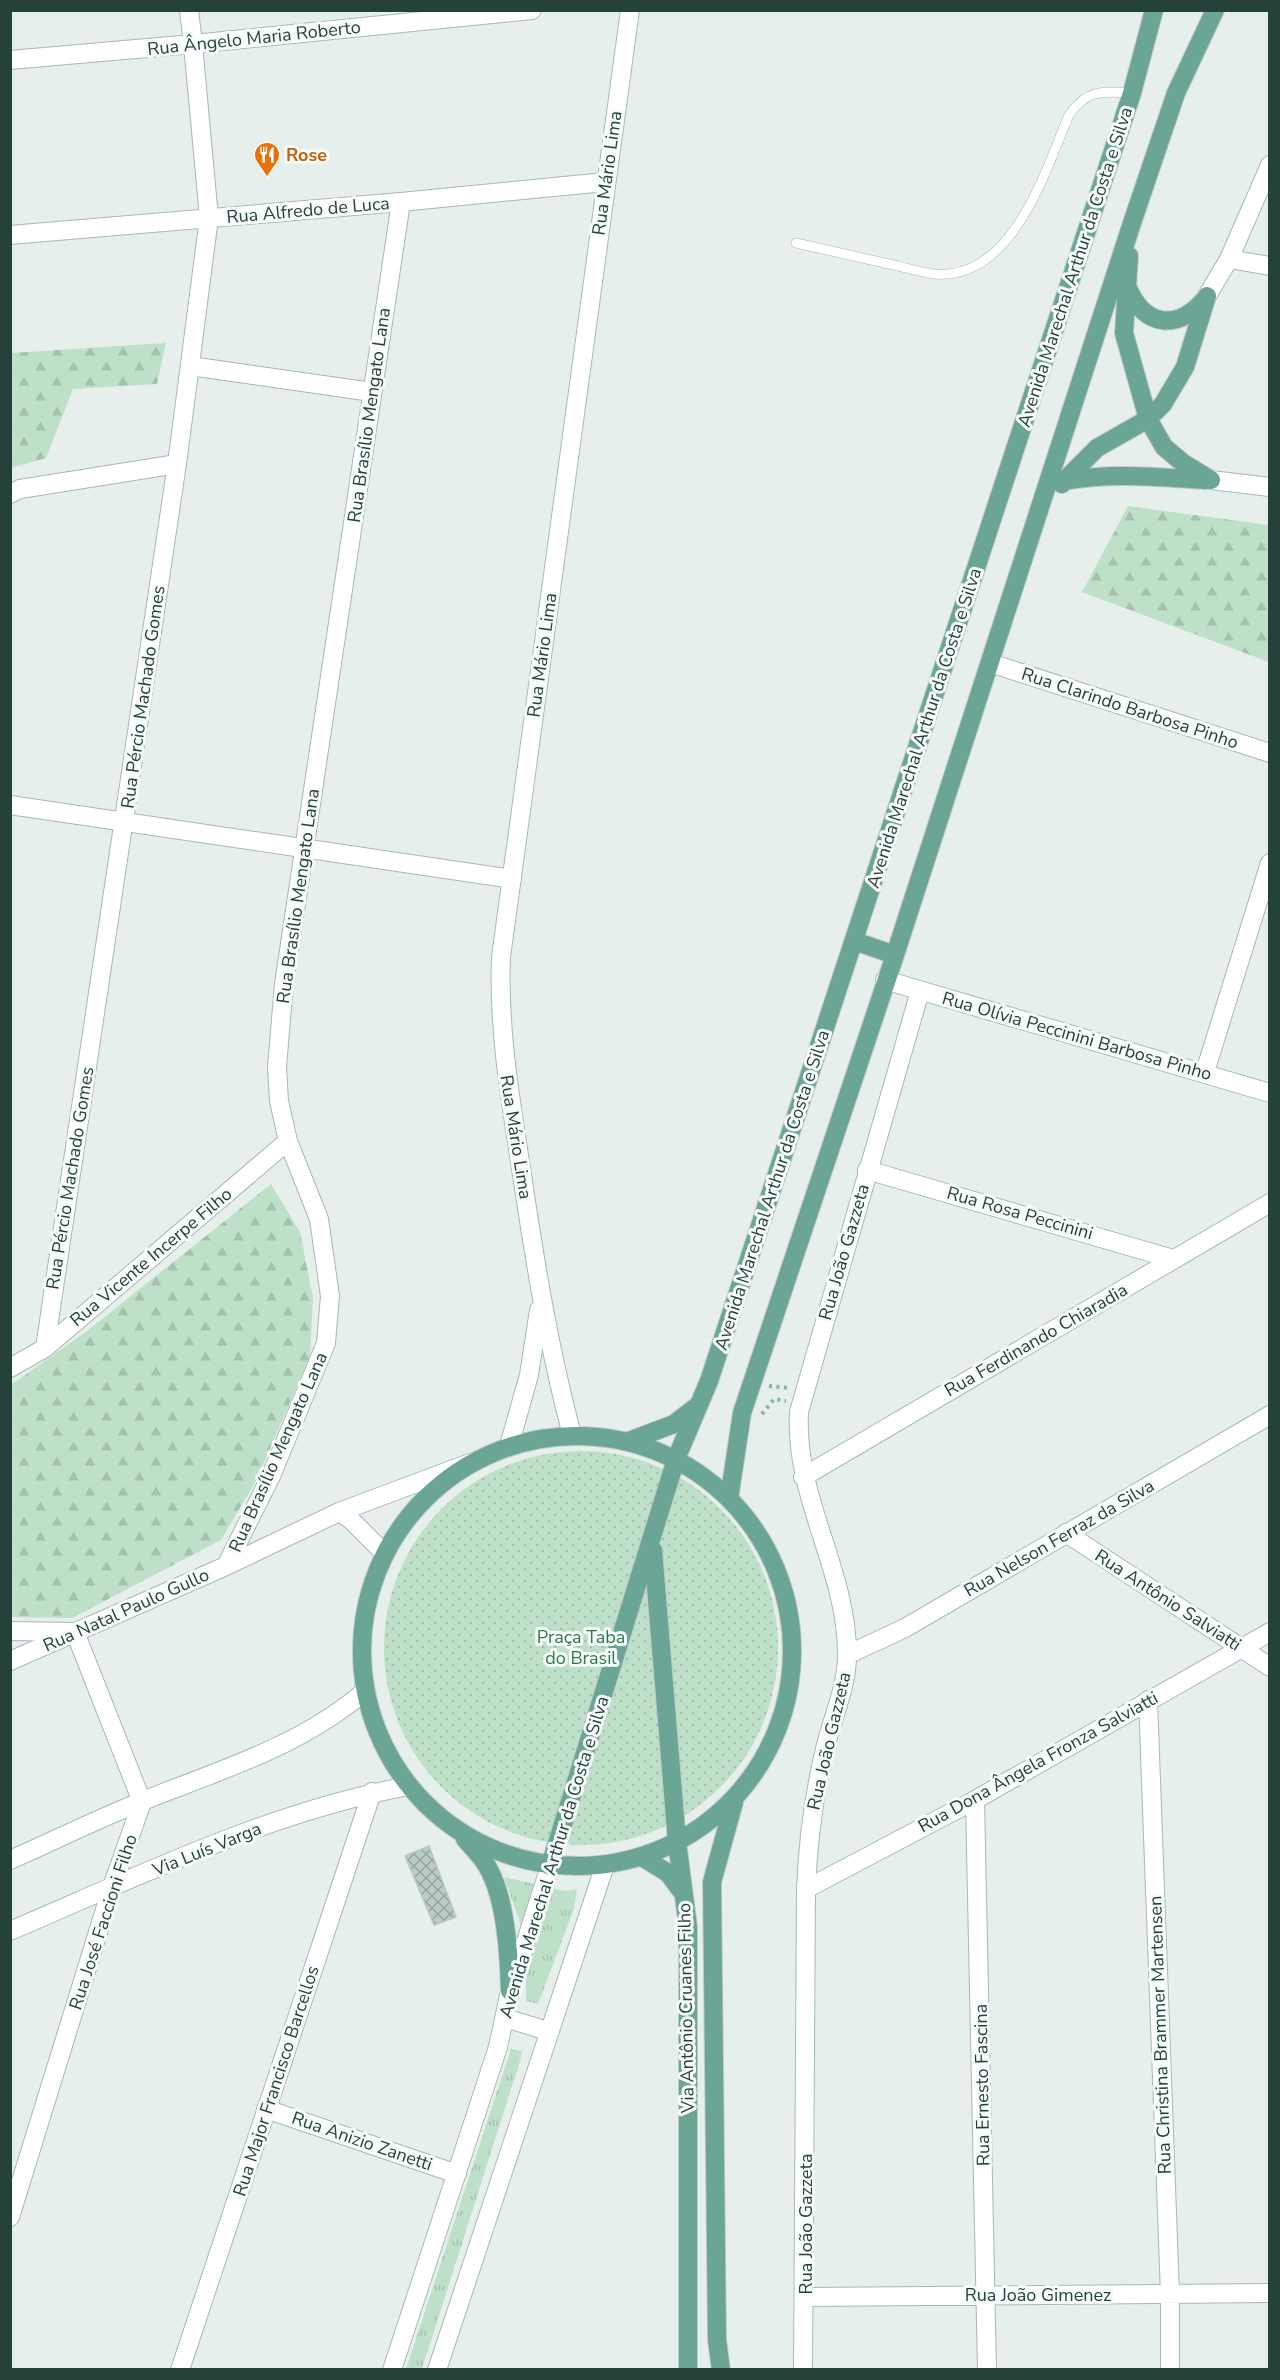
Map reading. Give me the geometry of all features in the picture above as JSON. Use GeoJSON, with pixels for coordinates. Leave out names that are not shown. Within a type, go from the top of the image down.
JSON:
{"type":"FeatureCollection","features":[{"type":"Feature","properties":{"kind":"main road","name":"Avenida Marechal Arthur da Costa e Silva"},"geometry":{"type":"LineString","coordinates":[[550,1866],[676,1459],[709,1381],[1132,93],[1154,10]]}},
{"type":"Feature","properties":{"kind":"main road"},"geometry":{"type":"LineString","coordinates":[[729,1499],[742,1413],[895,955],[990,663],[1034,518],[1176,93],[1215,10]]}},
{"type":"Feature","properties":{"kind":"main road"},"geometry":{"type":"LineString","coordinates":[[1132,223],[1124,333],[1148,419],[1164,447],[1183,463],[1211,480]]}},
{"type":"Feature","properties":{"kind":"main road"},"geometry":{"type":"LineString","coordinates":[[1126,284],[1134,304],[1152,317],[1173,321],[1193,313],[1207,296]]}},
{"type":"Feature","properties":{"kind":"main road"},"geometry":{"type":"LineString","coordinates":[[1034,518],[1064,481],[1097,448],[1148,419],[1167,398],[1185,367],[1207,296]]}},
{"type":"Feature","properties":{"kind":"main road"},"geometry":{"type":"LineString","coordinates":[[1064,481],[1115,474],[1211,480]]}},
{"type":"Feature","properties":{"kind":"main road"},"geometry":{"type":"LineString","coordinates":[[854,941],[895,955]]}},
{"type":"Feature","properties":{"kind":"main road"},"geometry":{"type":"LineString","coordinates":[[629,1441],[674,1424],[697,1406]]}},
{"type":"Feature","properties":{"kind":"main road"},"geometry":{"type":"LineString","coordinates":[[455,1829],[500,1853],[550,1866],[605,1865],[642,1857],[677,1842],[718,1814],[736,1796],[758,1767],[775,1735],[786,1701],[791,1665],[791,1628],[784,1592],[771,1558],[753,1527],[729,1499],[695,1470],[676,1459],[629,1441],[572,1435],[509,1446],[470,1463],[436,1488],[407,1518],[385,1554],[364,1620],[365,1690],[375,1725],[389,1756],[409,1786],[430,1809],[455,1829],[485,1862],[502,1906],[509,1951],[510,1991]]}},
{"type":"Feature","properties":{"kind":"main road","name":"Via Antônio Cruanes Filho"},"geometry":{"type":"LineString","coordinates":[[652,1539],[677,1842],[688,1928],[688,2370]]}},
{"type":"Feature","properties":{"kind":"main road","name":"Via Antônio Cruanes Filho"},"geometry":{"type":"LineString","coordinates":[[721,2370],[717,2340],[712,1882],[736,1796]]}},
{"type":"Feature","properties":{"kind":"main road"},"geometry":{"type":"LineString","coordinates":[[642,1857],[668,1873],[684,1894]]}},
{"type":"Feature","properties":{"kind":"street","name":"Rua Pércio Machado Gomes"},"geometry":{"type":"LineString","coordinates":[[45,1348],[177,464],[209,218],[189,10]]}},
{"type":"Feature","properties":{"kind":"street","name":"Rua Ângelo Maria Roberto"},"geometry":{"type":"LineString","coordinates":[[10,60],[532,10]]}},
{"type":"Feature","properties":{"kind":"street","name":"Rua Mário Lima"},"geometry":{"type":"LineString","coordinates":[[572,1435],[541,1300],[502,1045],[499,1000],[501,957],[630,10]]}},
{"type":"Feature","properties":{"kind":"street"},"geometry":{"type":"LineString","coordinates":[[1207,296],[1229,259],[1269,165]]}},
{"type":"Feature","properties":{"kind":"street","name":"Rua Alfredo de Luca"},"geometry":{"type":"LineString","coordinates":[[10,235],[401,202],[605,182]]}},
{"type":"Feature","properties":{"kind":"street","name":"Rua Brasílio Mengato Lana"},"geometry":{"type":"LineString","coordinates":[[226,1566],[271,1476],[326,1344],[330,1296],[319,1219],[288,1142],[279,1101],[276,1067],[284,984],[401,202]]}},
{"type":"Feature","properties":{"kind":"street"},"geometry":{"type":"LineString","coordinates":[[1229,259],[1269,266]]}},
{"type":"Feature","properties":{"kind":"street"},"geometry":{"type":"LineString","coordinates":[[190,366],[372,393]]}},
{"type":"Feature","properties":{"kind":"street"},"geometry":{"type":"LineString","coordinates":[[10,494],[20,489],[177,464]]}},
{"type":"Feature","properties":{"kind":"street"},"geometry":{"type":"LineString","coordinates":[[1211,480],[1269,487]]}},
{"type":"Feature","properties":{"kind":"street","name":"Rua Clarindo Barbosa Pinho"},"geometry":{"type":"LineString","coordinates":[[990,663],[1269,753]]}},
{"type":"Feature","properties":{"kind":"street"},"geometry":{"type":"LineString","coordinates":[[10,806],[305,847],[512,879]]}},
{"type":"Feature","properties":{"kind":"street"},"geometry":{"type":"LineString","coordinates":[[1204,1072],[1269,862]]}},
{"type":"Feature","properties":{"kind":"street","name":"Rua Olívia Peccinini Barbosa Pinho"},"geometry":{"type":"LineString","coordinates":[[885,980],[1269,1093]]}},
{"type":"Feature","properties":{"kind":"street","name":"Rua João Gazzeta"},"geometry":{"type":"LineString","coordinates":[[804,2370],[808,1833],[826,1745],[845,1677],[847,1655],[840,1597],[803,1477],[797,1441],[801,1403],[920,992]]}},
{"type":"Feature","properties":{"kind":"street","name":"Rua Vicente Incerpe Filho"},"geometry":{"type":"LineString","coordinates":[[10,1368],[45,1348],[288,1142]]}},
{"type":"Feature","properties":{"kind":"street","name":"Rua Rosa Peccinini"},"geometry":{"type":"LineString","coordinates":[[867,1170],[1173,1259]]}},
{"type":"Feature","properties":{"kind":"street","name":"Rua Ferdinando Chiaradia"},"geometry":{"type":"LineString","coordinates":[[803,1477],[1269,1203]]}},
{"type":"Feature","properties":{"kind":"street","name":"Rua Mário Lima"},"geometry":{"type":"LineString","coordinates":[[509,1446],[529,1375],[541,1300]]}},
{"type":"Feature","properties":{"kind":"street","name":"Rua Nelson Ferraz da Silva"},"geometry":{"type":"LineString","coordinates":[[847,1655],[905,1628],[1269,1415]]}},
{"type":"Feature","properties":{"kind":"street","name":"Rua Natal Paulo Gullo"},"geometry":{"type":"LineString","coordinates":[[10,1661],[226,1566],[339,1512],[470,1463]]}},
{"type":"Feature","properties":{"kind":"street"},"geometry":{"type":"LineString","coordinates":[[339,1512],[350,1519],[385,1554]]}},
{"type":"Feature","properties":{"kind":"street","name":"Rua Antônio Salviatti"},"geometry":{"type":"LineString","coordinates":[[1066,1533],[1269,1667]]}},
{"type":"Feature","properties":{"kind":"street"},"geometry":{"type":"LineString","coordinates":[[10,1631],[75,1632],[142,1802]]}},
{"type":"Feature","properties":{"kind":"street","name":"Rua Dona Ângela Fronza Salviatti"},"geometry":{"type":"LineString","coordinates":[[806,1889],[975,1800],[1269,1632]]}},
{"type":"Feature","properties":{"kind":"street"},"geometry":{"type":"LineString","coordinates":[[10,1860],[142,1802],[284,1746],[336,1716],[365,1690]]}},
{"type":"Feature","properties":{"kind":"street","name":"Rua Christina Brammer Martensen"},"geometry":{"type":"LineString","coordinates":[[1148,1701],[1170,2294],[1170,2370]]}},
{"type":"Feature","properties":{"kind":"street","name":"Via Luís Varga"},"geometry":{"type":"LineString","coordinates":[[10,1931],[112,1887],[292,1815],[372,1792],[409,1786]]}},
{"type":"Feature","properties":{"kind":"street","name":"Rua Major Francisco Barcellos"},"geometry":{"type":"LineString","coordinates":[[180,2370],[372,1792]]}},
{"type":"Feature","properties":{"kind":"street","name":"Rua Ernesto Fascina"},"geometry":{"type":"LineString","coordinates":[[975,1800],[987,2370]]}},
{"type":"Feature","properties":{"kind":"street","name":"Rua José Faccioni Filho"},"geometry":{"type":"LineString","coordinates":[[10,2217],[112,1887],[142,1802]]}},
{"type":"Feature","properties":{"kind":"street"},"geometry":{"type":"LineString","coordinates":[[437,2370],[605,1865]]}},
{"type":"Feature","properties":{"kind":"street","name":"Avenida Marechal Arthur da Costa e Silva"},"geometry":{"type":"LineString","coordinates":[[392,2370],[498,2047],[510,1991],[550,1866]]}},
{"type":"Feature","properties":{"kind":"street"},"geometry":{"type":"LineString","coordinates":[[505,2018],[548,2031]]}},
{"type":"Feature","properties":{"kind":"street","name":"Rua Anizio Zanetti"},"geometry":{"type":"LineString","coordinates":[[266,2109],[457,2174]]}},
{"type":"Feature","properties":{"kind":"street","name":"Rua João Gimenez"},"geometry":{"type":"LineString","coordinates":[[806,2297],[1269,2293]]}},
{"type":"Feature","properties":{"kind":"lane"},"geometry":{"type":"LineString","coordinates":[[796,243],[935,274],[961,271],[987,258],[1011,238],[1026,214],[1069,115],[1078,102],[1091,94],[1132,93]]}},
{"type":"Feature","properties":{"kind":"path"},"geometry":{"type":"LineString","coordinates":[[760,1409],[758,1420],[774,1399],[801,1403]]}},
{"type":"Feature","properties":{"kind":"green space"},"geometry":{"type":"Polygon","coordinates":[[[166,343],[157,384],[73,389],[46,458],[11,468],[11,353],[166,343]]]}},
{"type":"Feature","properties":{"kind":"green space"},"geometry":{"type":"Polygon","coordinates":[[[1128,506],[1269,525],[1269,662],[1082,592],[1128,506]]]}},
{"type":"Feature","properties":{"kind":"green space"},"geometry":{"type":"Polygon","coordinates":[[[271,1184],[300,1232],[313,1298],[310,1356],[257,1479],[221,1540],[72,1618],[11,1617],[11,1385],[87,1331],[271,1184]]]}},
{"type":"Feature","properties":{"kind":"green space","name":"Praça Taba do Brasil"},"geometry":{"type":"Polygon","coordinates":[[[581,1451],[619,1455],[656,1466],[690,1484],[720,1509],[745,1539],[763,1573],[774,1610],[778,1648],[774,1686],[763,1723],[745,1757],[720,1787],[690,1812],[656,1830],[619,1841],[581,1845],[543,1841],[506,1830],[472,1812],[442,1787],[417,1757],[399,1723],[388,1686],[384,1648],[388,1610],[399,1573],[417,1539],[442,1509],[472,1484],[506,1466],[543,1455],[581,1451]]]}},
{"type":"Feature","properties":{"kind":"green space"},"geometry":{"type":"Polygon","coordinates":[[[504,1877],[565,1891],[577,1889],[574,1909],[538,2004],[526,2001],[526,1939],[504,1877]]]}},
{"type":"Feature","properties":{"kind":"green space"},"geometry":{"type":"Polygon","coordinates":[[[511,2049],[522,2051],[520,2061],[422,2369],[406,2369],[511,2049]]]}},
{"type":"Feature","properties":{"kind":"building"},"geometry":{"type":"Polygon","coordinates":[[[429,1846],[456,1917],[434,1925],[405,1856],[429,1846]]]}},
{"type":"Feature","properties":{"kind":"place","name":"Rose"},"geometry":{"type":"Point","coordinates":[267,178]}}]}
